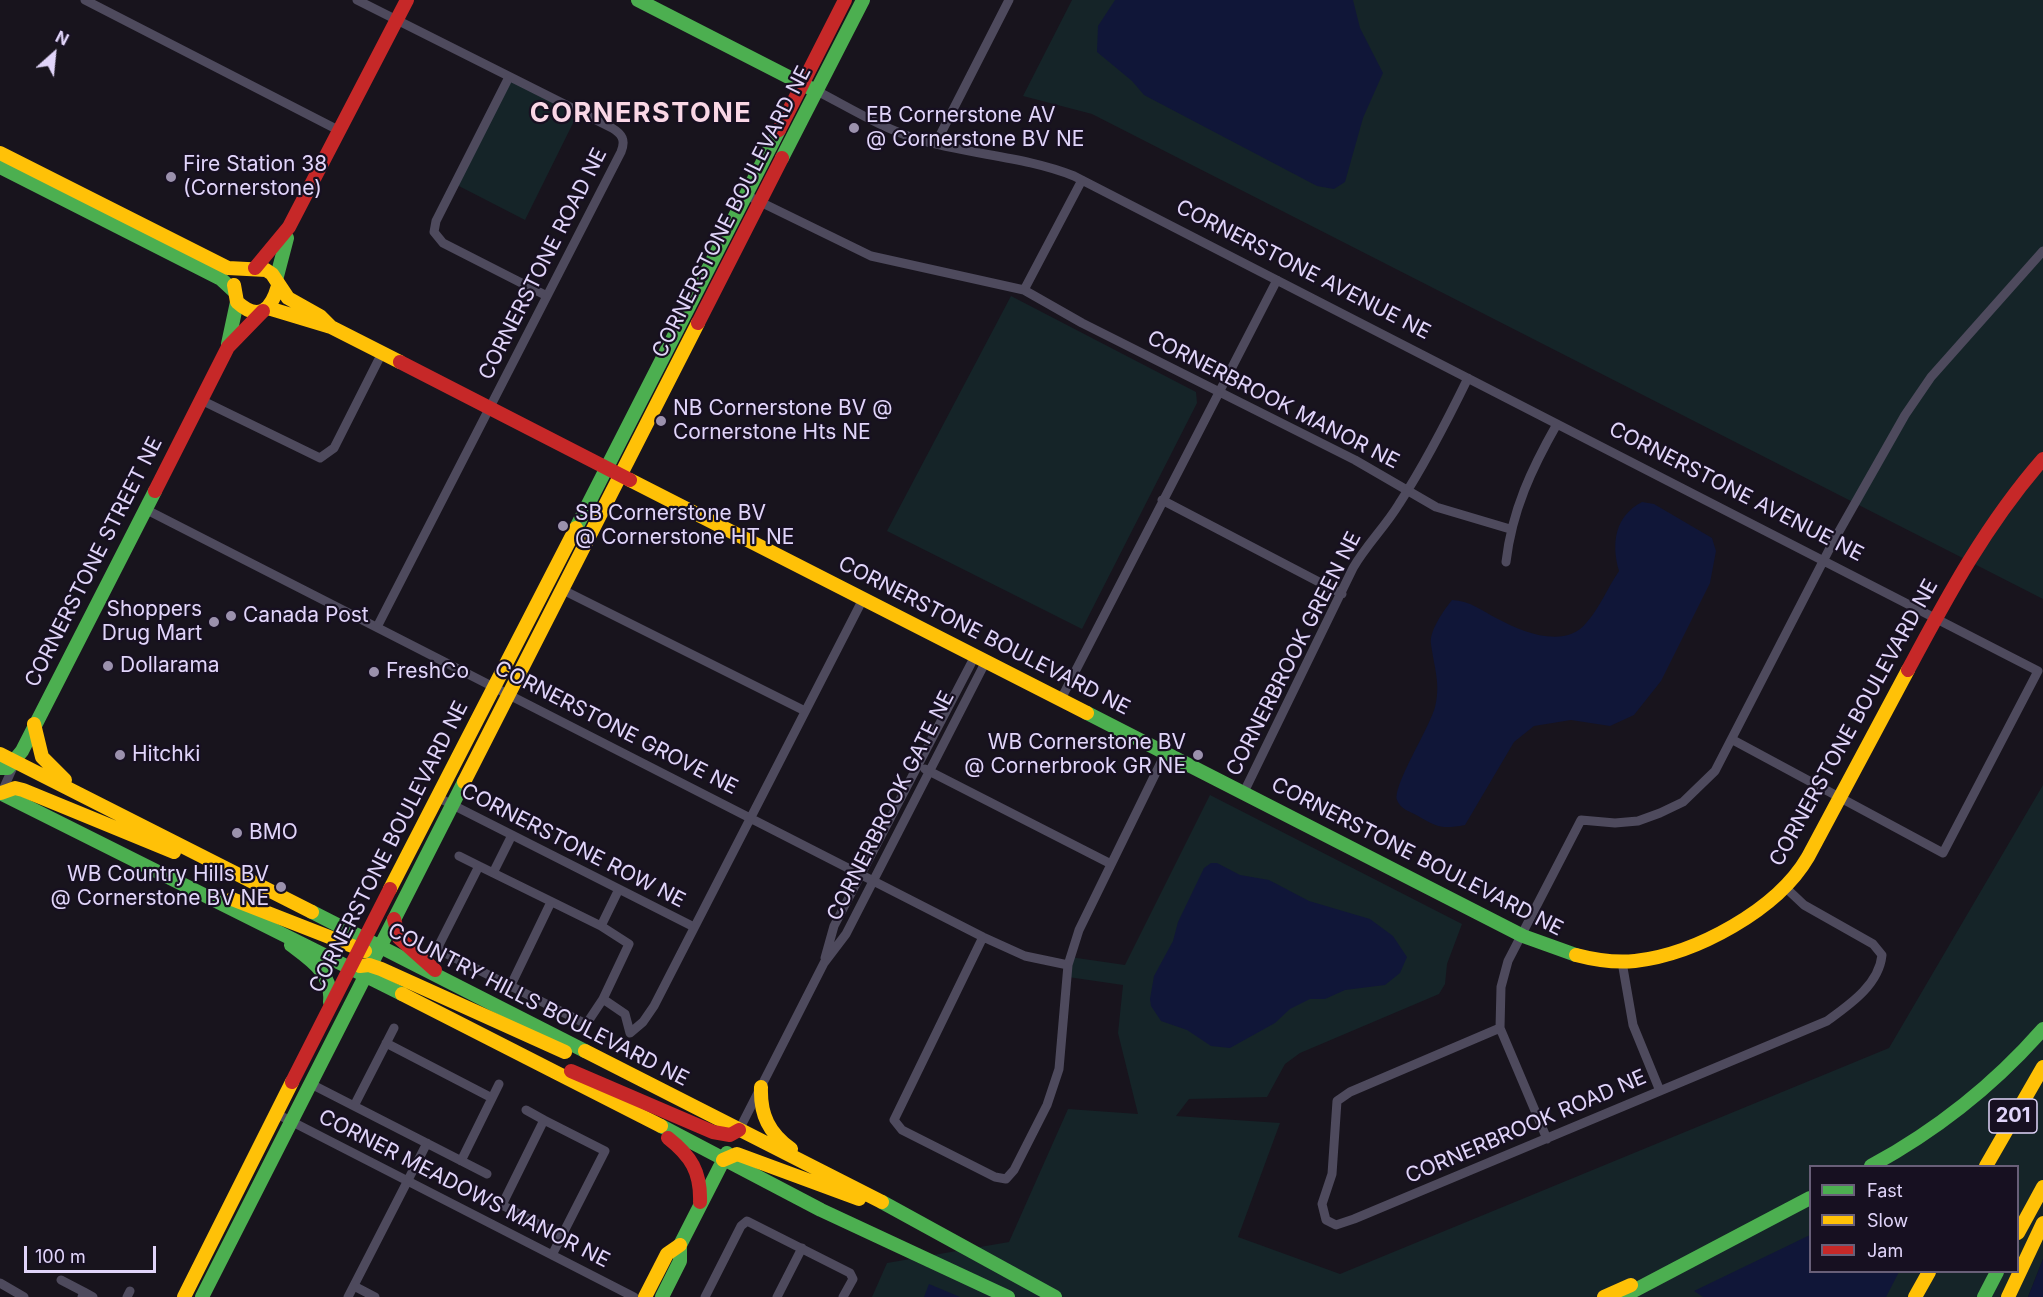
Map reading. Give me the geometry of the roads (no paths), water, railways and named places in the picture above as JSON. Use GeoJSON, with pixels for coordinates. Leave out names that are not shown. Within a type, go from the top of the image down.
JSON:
{"type":"FeatureCollection","features":[{"type":"Feature","properties":{"kind":"main road"},"geometry":{"type":"LineString","coordinates":[[235,297],[235,283],[289,227],[407,0]]}},
{"type":"Feature","properties":{"kind":"main road","name":"CORNERSTONE AVENUE NE"},"geometry":{"type":"LineString","coordinates":[[638,0],[817,91]]}},
{"type":"Feature","properties":{"kind":"main road","name":"CORNERSTONE BOULEVARD NE"},"geometry":{"type":"LineString","coordinates":[[184,1297],[361,945],[845,0]]}},
{"type":"Feature","properties":{"kind":"main road","name":"CORNERSTONE BOULEVARD NE"},"geometry":{"type":"LineString","coordinates":[[202,1297],[452,804],[564,590],[862,0]]}},
{"type":"Feature","properties":{"kind":"main road"},"geometry":{"type":"LineString","coordinates":[[0,153],[228,268],[266,270],[288,298],[320,316],[331,327],[622,476]]}},
{"type":"Feature","properties":{"kind":"main road"},"geometry":{"type":"LineString","coordinates":[[0,166],[221,279],[247,310],[266,309],[287,312],[316,326],[331,327]]}},
{"type":"Feature","properties":{"kind":"main road"},"geometry":{"type":"LineString","coordinates":[[266,309],[276,298],[289,227]]}},
{"type":"Feature","properties":{"kind":"main road","name":"CORNERSTONE STREET NE"},"geometry":{"type":"LineString","coordinates":[[228,348],[235,297]]}},
{"type":"Feature","properties":{"kind":"main road","name":"CORNERSTONE STREET NE"},"geometry":{"type":"LineString","coordinates":[[16,761],[228,348],[266,309]]}},
{"type":"Feature","properties":{"kind":"main road","name":"CORNERSTONE BOULEVARD NE"},"geometry":{"type":"LineString","coordinates":[[622,476],[1166,752],[1522,936],[1565,954],[1622,962],[1666,953],[1702,939],[1761,908],[1786,888],[1808,857],[1935,618],[1992,523],[2043,459]]}},
{"type":"Feature","properties":{"kind":"main road"},"geometry":{"type":"LineString","coordinates":[[34,724],[36,744],[43,762],[104,807]]}},
{"type":"Feature","properties":{"kind":"main road","name":"COUNTRY HILLS BOULEVARD NE"},"geometry":{"type":"LineString","coordinates":[[0,754],[227,870],[361,945]]}},
{"type":"Feature","properties":{"kind":"main road"},"geometry":{"type":"LineString","coordinates":[[0,768],[8,768],[16,761]]}},
{"type":"Feature","properties":{"kind":"main road"},"geometry":{"type":"LineString","coordinates":[[0,794],[15,788],[23,790],[194,860],[227,870]]}},
{"type":"Feature","properties":{"kind":"main road"},"geometry":{"type":"LineString","coordinates":[[0,794],[350,969],[367,971],[580,1059],[642,1081]]}},
{"type":"Feature","properties":{"kind":"main road"},"geometry":{"type":"LineString","coordinates":[[150,867],[361,945],[372,952],[379,948]]}},
{"type":"Feature","properties":{"kind":"main road"},"geometry":{"type":"LineString","coordinates":[[394,919],[396,932],[405,945],[463,991]]}},
{"type":"Feature","properties":{"kind":"main road"},"geometry":{"type":"LineString","coordinates":[[263,924],[314,963],[327,978],[332,997],[328,1013]]}},
{"type":"Feature","properties":{"kind":"main road","name":"COUNTRY HILLS BOULEVARD NE"},"geometry":{"type":"LineString","coordinates":[[379,948],[902,1212],[998,1263],[1055,1297]]}},
{"type":"Feature","properties":{"kind":"main road"},"geometry":{"type":"LineString","coordinates":[[367,971],[723,1160],[910,1253],[1008,1297]]}},
{"type":"Feature","properties":{"kind":"main road"},"geometry":{"type":"LineString","coordinates":[[1874,1165],[1935,1130],[1975,1100],[2014,1063],[2043,1029]]}},
{"type":"Feature","properties":{"kind":"main road"},"geometry":{"type":"LineString","coordinates":[[483,1034],[713,1132],[730,1135],[739,1130]]}},
{"type":"Feature","properties":{"kind":"main road","name":"201"},"geometry":{"type":"LineString","coordinates":[[1987,1165],[2043,1067]]}},
{"type":"Feature","properties":{"kind":"main road"},"geometry":{"type":"LineString","coordinates":[[760,1087],[762,1118],[769,1130],[781,1142],[832,1178]]}},
{"type":"Feature","properties":{"kind":"main road"},"geometry":{"type":"LineString","coordinates":[[643,1118],[690,1157],[700,1177],[699,1207]]}},
{"type":"Feature","properties":{"kind":"main road"},"geometry":{"type":"LineString","coordinates":[[662,1297],[680,1261],[680,1245],[739,1130]]}},
{"type":"Feature","properties":{"kind":"main road"},"geometry":{"type":"LineString","coordinates":[[723,1160],[737,1154],[879,1207],[902,1212]]}},
{"type":"Feature","properties":{"kind":"main road"},"geometry":{"type":"LineString","coordinates":[[2019,1231],[2043,1187]]}},
{"type":"Feature","properties":{"kind":"main road"},"geometry":{"type":"LineString","coordinates":[[1622,1297],[1809,1199]]}},
{"type":"Feature","properties":{"kind":"main road"},"geometry":{"type":"LineString","coordinates":[[2008,1297],[2043,1222]]}},
{"type":"Feature","properties":{"kind":"main road"},"geometry":{"type":"LineString","coordinates":[[645,1297],[667,1254],[680,1245]]}},
{"type":"Feature","properties":{"kind":"main road"},"geometry":{"type":"LineString","coordinates":[[1604,1297],[1688,1262]]}},
{"type":"Feature","properties":{"kind":"main road"},"geometry":{"type":"LineString","coordinates":[[1915,1297],[1928,1273]]}},
{"type":"Feature","properties":{"kind":"main road"},"geometry":{"type":"LineString","coordinates":[[1984,1297],[1996,1273]]}},
{"type":"Feature","properties":{"kind":"street"},"geometry":{"type":"LineString","coordinates":[[85,0],[340,131]]}},
{"type":"Feature","properties":{"kind":"street","name":"CORNERSTONE ROAD NE"},"geometry":{"type":"LineString","coordinates":[[357,0],[612,128],[622,135],[624,140],[621,152],[548,296],[377,627]]}},
{"type":"Feature","properties":{"kind":"street"},"geometry":{"type":"LineString","coordinates":[[936,143],[1009,0]]}},
{"type":"Feature","properties":{"kind":"street"},"geometry":{"type":"LineString","coordinates":[[509,76],[436,221],[434,232],[443,243],[548,296]]}},
{"type":"Feature","properties":{"kind":"street","name":"CORNERSTONE AVENUE NE"},"geometry":{"type":"LineString","coordinates":[[817,91],[878,123],[936,143],[1033,162],[1082,180],[2038,671],[1943,853],[1840,798]]}},
{"type":"Feature","properties":{"kind":"street"},"geometry":{"type":"LineString","coordinates":[[1024,290],[1082,180]]}},
{"type":"Feature","properties":{"kind":"street","name":"CORNERBROOK MANOR NE"},"geometry":{"type":"LineString","coordinates":[[746,195],[871,256],[1024,290],[1082,323],[1355,460],[1436,507],[1510,529]]}},
{"type":"Feature","properties":{"kind":"street"},"geometry":{"type":"LineString","coordinates":[[1546,1138],[1500,1028],[1501,987],[1508,961],[1581,819],[1596,823],[1638,821],[1683,802],[1715,771],[1879,459],[1931,377],[2043,251]]}},
{"type":"Feature","properties":{"kind":"street"},"geometry":{"type":"LineString","coordinates":[[1061,699],[1277,280]]}},
{"type":"Feature","properties":{"kind":"street"},"geometry":{"type":"LineString","coordinates":[[201,400],[320,458],[334,448],[382,353]]}},
{"type":"Feature","properties":{"kind":"street","name":"CORNERBROOK GREEN NE"},"geometry":{"type":"LineString","coordinates":[[1244,792],[1364,549],[1426,461],[1468,378]]}},
{"type":"Feature","properties":{"kind":"street"},"geometry":{"type":"LineString","coordinates":[[1506,562],[1510,529],[1533,465],[1557,424]]}},
{"type":"Feature","properties":{"kind":"street"},"geometry":{"type":"LineString","coordinates":[[1162,500],[1342,594]]}},
{"type":"Feature","properties":{"kind":"street","name":"CORNERSTONE GROVE NE"},"geometry":{"type":"LineString","coordinates":[[145,509],[983,937],[1024,956],[1068,965]]}},
{"type":"Feature","properties":{"kind":"street"},"geometry":{"type":"LineString","coordinates":[[564,590],[805,711]]}},
{"type":"Feature","properties":{"kind":"street"},"geometry":{"type":"LineString","coordinates":[[603,999],[625,1014],[630,1032],[638,1027],[654,1006],[863,599]]}},
{"type":"Feature","properties":{"kind":"street","name":"CORNERBROOK GATE NE"},"geometry":{"type":"LineString","coordinates":[[739,1130],[824,963],[846,934],[868,878],[918,766],[980,658]]}},
{"type":"Feature","properties":{"kind":"street","name":"CORNERBROOK GATE NE"},"geometry":{"type":"LineString","coordinates":[[824,963],[834,926],[868,878],[930,772],[980,658]]}},
{"type":"Feature","properties":{"kind":"street"},"geometry":{"type":"LineString","coordinates":[[1733,740],[1840,798]]}},
{"type":"Feature","properties":{"kind":"street"},"geometry":{"type":"LineString","coordinates":[[983,937],[894,1120],[902,1130],[1000,1179],[1006,1179],[1014,1170],[1056,1082],[1064,1039],[1068,965],[1082,921],[1166,752]]}},
{"type":"Feature","properties":{"kind":"street","name":"CORNERSTONE STREET NE"},"geometry":{"type":"LineString","coordinates":[[0,794],[16,761]]}},
{"type":"Feature","properties":{"kind":"street"},"geometry":{"type":"LineString","coordinates":[[918,766],[1111,864]]}},
{"type":"Feature","properties":{"kind":"street","name":"CORNERSTONE ROW NE"},"geometry":{"type":"LineString","coordinates":[[437,797],[694,927]]}},
{"type":"Feature","properties":{"kind":"street"},"geometry":{"type":"LineString","coordinates":[[494,873],[512,835]]}},
{"type":"Feature","properties":{"kind":"street"},"geometry":{"type":"LineString","coordinates":[[459,856],[601,926],[629,944],[603,999],[587,1023],[439,950],[439,945],[478,866]]}},
{"type":"Feature","properties":{"kind":"street","name":"CORNERBROOK ROAD NE"},"geometry":{"type":"LineString","coordinates":[[1500,1028],[1350,1092],[1337,1101],[1335,1155],[1332,1174],[1322,1204],[1326,1220],[1336,1225],[1827,1022],[1855,1000],[1879,969],[1882,955],[1878,949],[1804,905],[1786,888]]}},
{"type":"Feature","properties":{"kind":"street"},"geometry":{"type":"LineString","coordinates":[[601,926],[619,889]]}},
{"type":"Feature","properties":{"kind":"street"},"geometry":{"type":"LineString","coordinates":[[510,987],[551,902]]}},
{"type":"Feature","properties":{"kind":"street"},"geometry":{"type":"LineString","coordinates":[[1622,962],[1633,1024],[1660,1091]]}},
{"type":"Feature","properties":{"kind":"street"},"geometry":{"type":"LineString","coordinates":[[354,1106],[394,1028]]}},
{"type":"Feature","properties":{"kind":"street"},"geometry":{"type":"LineString","coordinates":[[386,1043],[492,1098]]}},
{"type":"Feature","properties":{"kind":"street"},"geometry":{"type":"LineString","coordinates":[[310,1084],[487,1174]]}},
{"type":"Feature","properties":{"kind":"street"},"geometry":{"type":"LineString","coordinates":[[461,1161],[500,1084]]}},
{"type":"Feature","properties":{"kind":"street"},"geometry":{"type":"LineString","coordinates":[[526,1110],[605,1151],[552,1255]]}},
{"type":"Feature","properties":{"kind":"street","name":"CORNER MEADOWS MANOR NE"},"geometry":{"type":"LineString","coordinates":[[277,1114],[634,1297]]}},
{"type":"Feature","properties":{"kind":"street"},"geometry":{"type":"LineString","coordinates":[[544,1120],[502,1205],[561,1236]]}},
{"type":"Feature","properties":{"kind":"street"},"geometry":{"type":"LineString","coordinates":[[348,1297],[427,1143]]}},
{"type":"Feature","properties":{"kind":"street"},"geometry":{"type":"LineString","coordinates":[[705,1297],[741,1226],[747,1221],[852,1275],[843,1297]]}},
{"type":"Feature","properties":{"kind":"street"},"geometry":{"type":"LineString","coordinates":[[777,1297],[802,1248]]}},
{"type":"Feature","properties":{"kind":"street"},"geometry":{"type":"LineString","coordinates":[[61,1280],[86,1296]]}},
{"type":"Feature","properties":{"kind":"street"},"geometry":{"type":"LineString","coordinates":[[0,1283],[24,1297]]}},
{"type":"Feature","properties":{"kind":"street"},"geometry":{"type":"LineString","coordinates":[[354,1286],[375,1297]]}},
{"type":"Feature","properties":{"kind":"water"},"geometry":{"type":"Polygon","coordinates":[[[1115,0],[1353,0],[1360,28],[1383,73],[1363,118],[1345,182],[1334,189],[1317,186],[1144,95],[1132,81],[1097,52],[1098,26],[1115,0]]]}},
{"type":"Feature","properties":{"kind":"water"},"geometry":{"type":"Polygon","coordinates":[[[1642,502],[1654,504],[1712,538],[1716,551],[1710,583],[1661,681],[1634,715],[1610,726],[1571,720],[1534,726],[1514,742],[1465,825],[1446,827],[1436,825],[1403,808],[1397,800],[1400,782],[1431,717],[1437,699],[1431,644],[1432,633],[1452,600],[1471,604],[1508,624],[1531,633],[1556,637],[1578,630],[1592,616],[1619,571],[1615,550],[1617,531],[1626,515],[1642,502]]]}},
{"type":"Feature","properties":{"kind":"water"},"geometry":{"type":"Polygon","coordinates":[[[1211,863],[1217,863],[1240,875],[1269,880],[1309,901],[1370,919],[1393,936],[1407,957],[1400,973],[1385,985],[1345,990],[1325,999],[1310,999],[1290,1009],[1275,1023],[1230,1048],[1211,1046],[1187,1030],[1161,1021],[1151,1006],[1154,976],[1173,941],[1178,922],[1204,868],[1211,863]]]}},
{"type":"Feature","properties":{"kind":"water"},"geometry":{"type":"Polygon","coordinates":[[[1809,1235],[1809,1273],[1898,1273],[1886,1297],[1703,1297],[1694,1291],[1809,1235]]]}},
{"type":"Feature","properties":{"kind":"water"},"geometry":{"type":"Polygon","coordinates":[[[2043,1259],[2043,1297],[2028,1297],[2043,1259]]]}},
{"type":"Feature","properties":{"kind":"water"},"geometry":{"type":"Polygon","coordinates":[[[929,1284],[960,1297],[924,1297],[929,1284]]]}},
{"type":"Feature","properties":{"kind":"place","name":"EB Cornerstone AV @ Cornerstone BV NE"},"geometry":{"type":"Point","coordinates":[854,128]}},
{"type":"Feature","properties":{"kind":"place","name":"Fire Station 38 (Cornerstone)"},"geometry":{"type":"Point","coordinates":[171,177]}},
{"type":"Feature","properties":{"kind":"place","name":"NB Cornerstone BV @ Cornerstone Hts NE"},"geometry":{"type":"Point","coordinates":[661,421]}},
{"type":"Feature","properties":{"kind":"place","name":"SB Cornerstone BV @ Cornerstone HT NE"},"geometry":{"type":"Point","coordinates":[563,526]}},
{"type":"Feature","properties":{"kind":"place","name":"Canada Post"},"geometry":{"type":"Point","coordinates":[231,616]}},
{"type":"Feature","properties":{"kind":"place","name":"Shoppers Drug Mart"},"geometry":{"type":"Point","coordinates":[214,622]}},
{"type":"Feature","properties":{"kind":"place","name":"Dollarama"},"geometry":{"type":"Point","coordinates":[108,666]}},
{"type":"Feature","properties":{"kind":"place","name":"FreshCo"},"geometry":{"type":"Point","coordinates":[374,672]}},
{"type":"Feature","properties":{"kind":"place","name":"Hitchki"},"geometry":{"type":"Point","coordinates":[120,755]}},
{"type":"Feature","properties":{"kind":"place","name":"WB Cornerstone BV @ Cornerbrook GR NE"},"geometry":{"type":"Point","coordinates":[1198,755]}},
{"type":"Feature","properties":{"kind":"place","name":"BMO"},"geometry":{"type":"Point","coordinates":[237,833]}},
{"type":"Feature","properties":{"kind":"place","name":"WB Country Hills BV @ Cornerstone BV NE"},"geometry":{"type":"Point","coordinates":[281,887]}},
{"type":"Feature","properties":{"kind":"district","name":"CORNERSTONE"},"geometry":{"type":"Point","coordinates":[641,114]}}]}
